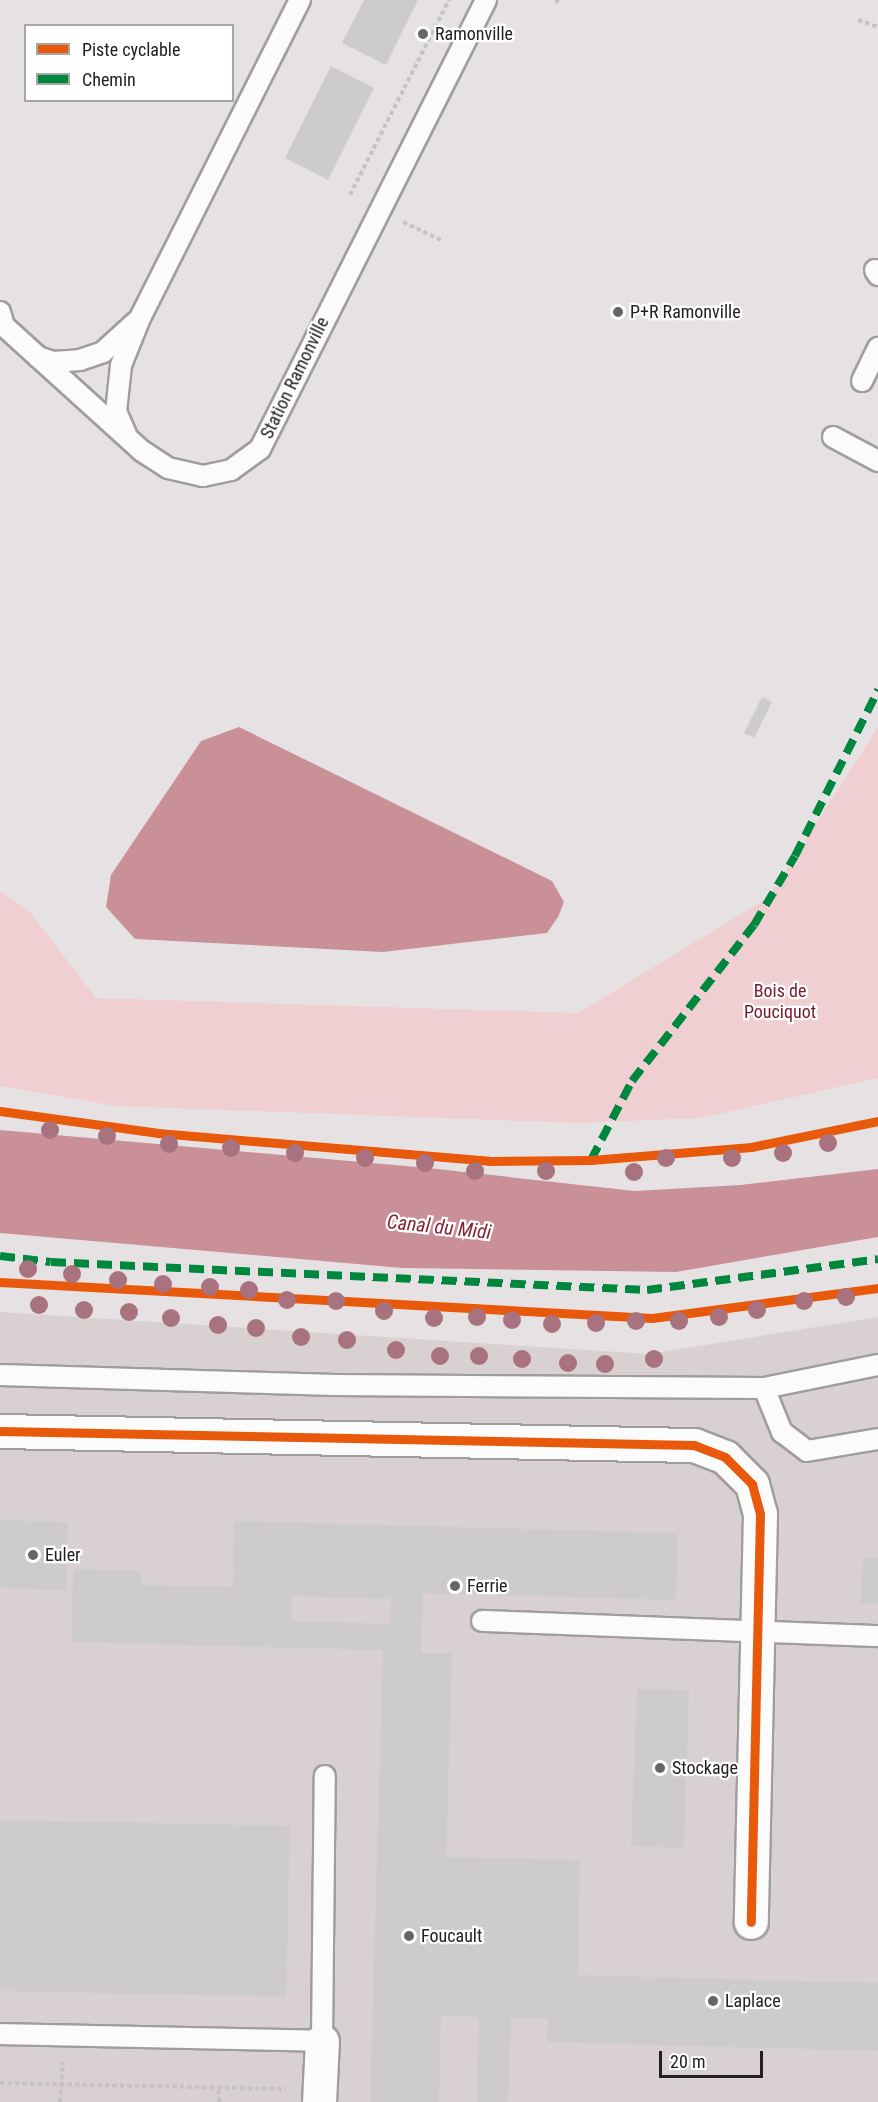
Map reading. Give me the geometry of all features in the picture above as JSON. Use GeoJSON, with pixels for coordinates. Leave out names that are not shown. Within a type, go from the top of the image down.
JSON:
{"type":"FeatureCollection","features":[{"type":"Feature","properties":{"kind":"street"},"geometry":{"type":"LineString","coordinates":[[0,1431],[694,1445],[725,1457],[752,1484],[760,1514],[755,1632],[751,1922]]}},
{"type":"Feature","properties":{"kind":"street"},"geometry":{"type":"LineString","coordinates":[[320,2102],[322,2041]]}},
{"type":"Feature","properties":{"kind":"lane"},"geometry":{"type":"LineString","coordinates":[[127,437],[116,412],[121,365],[140,318],[300,0]]}},
{"type":"Feature","properties":{"kind":"lane","name":"Station Ramonville"},"geometry":{"type":"LineString","coordinates":[[0,312],[4,326],[36,356],[127,437],[168,468],[202,476],[231,470],[260,449],[486,0]]}},
{"type":"Feature","properties":{"kind":"lane"},"geometry":{"type":"LineString","coordinates":[[36,356],[53,362],[95,355],[140,318]]}},
{"type":"Feature","properties":{"kind":"lane"},"geometry":{"type":"LineString","coordinates":[[862,381],[878,348]]}},
{"type":"Feature","properties":{"kind":"lane"},"geometry":{"type":"LineString","coordinates":[[833,438],[878,461]]}},
{"type":"Feature","properties":{"kind":"lane"},"geometry":{"type":"LineString","coordinates":[[0,1375],[335,1385],[764,1388],[878,1365]]}},
{"type":"Feature","properties":{"kind":"lane"},"geometry":{"type":"LineString","coordinates":[[764,1388],[782,1432],[807,1451],[878,1439]]}},
{"type":"Feature","properties":{"kind":"lane"},"geometry":{"type":"LineString","coordinates":[[482,1621],[878,1636]]}},
{"type":"Feature","properties":{"kind":"lane"},"geometry":{"type":"LineString","coordinates":[[0,2034],[322,2041],[325,1776]]}},
{"type":"Feature","properties":{"kind":"path"},"geometry":{"type":"LineString","coordinates":[[350,195],[449,0]]}},
{"type":"Feature","properties":{"kind":"path"},"geometry":{"type":"LineString","coordinates":[[555,0],[560,3]]}},
{"type":"Feature","properties":{"kind":"path"},"geometry":{"type":"LineString","coordinates":[[858,20],[878,27]]}},
{"type":"Feature","properties":{"kind":"path"},"geometry":{"type":"LineString","coordinates":[[397,219],[441,240]]}},
{"type":"Feature","properties":{"kind":"path"},"geometry":{"type":"LineString","coordinates":[[60,2102],[65,2035]]}},
{"type":"Feature","properties":{"kind":"path"},"geometry":{"type":"LineString","coordinates":[[0,2083],[219,2090],[286,2088]]}},
{"type":"Feature","properties":{"kind":"path"},"geometry":{"type":"LineString","coordinates":[[219,2090],[219,2102]]}},
{"type":"Feature","properties":{"kind":"shaded area"},"geometry":{"type":"Polygon","coordinates":[[[0,1312],[649,1354],[878,1317],[878,2102],[0,2102],[0,1312]]]}},
{"type":"Feature","properties":{"kind":"green space","name":"Bois de Pouciquot"},"geometry":{"type":"Polygon","coordinates":[[[878,727],[878,1078],[701,1118],[578,1123],[115,1106],[0,1086],[0,891],[29,911],[96,998],[578,1013],[769,897],[878,727]]]}},
{"type":"Feature","properties":{"kind":"water"},"geometry":{"type":"Polygon","coordinates":[[[239,727],[552,881],[564,902],[558,917],[547,933],[383,952],[135,939],[106,907],[111,875],[201,741],[239,727]]]}},
{"type":"Feature","properties":{"kind":"water","name":"Canal du Midi"},"geometry":{"type":"Polygon","coordinates":[[[0,1130],[428,1168],[635,1191],[740,1185],[878,1169],[878,1237],[676,1272],[402,1268],[0,1233],[0,1130]]]}},
{"type":"Feature","properties":{"kind":"building"},"geometry":{"type":"Polygon","coordinates":[[[364,0],[418,0],[386,65],[342,43],[364,0]]]}},
{"type":"Feature","properties":{"kind":"building"},"geometry":{"type":"Polygon","coordinates":[[[331,66],[374,88],[328,180],[285,158],[331,66]]]}},
{"type":"Feature","properties":{"kind":"building"},"geometry":{"type":"Polygon","coordinates":[[[762,697],[772,702],[754,738],[744,733],[762,697]]]}},
{"type":"Feature","properties":{"kind":"building","name":"Euler"},"geometry":{"type":"Polygon","coordinates":[[[0,1520],[68,1522],[66,1590],[0,1588],[0,1520]]]}},
{"type":"Feature","properties":{"kind":"building"},"geometry":{"type":"Polygon","coordinates":[[[234,1521],[678,1533],[676,1600],[423,1593],[421,1653],[452,1653],[446,1857],[580,1860],[578,1975],[878,1983],[878,2051],[547,2042],[548,2018],[511,2018],[508,2102],[477,2102],[479,2017],[441,2016],[439,2102],[370,2102],[383,1650],[72,1642],[73,1569],[141,1571],[141,1585],[233,1587],[234,1521]],[[292,1596],[292,1621],[390,1624],[391,1599],[292,1596]]]}},
{"type":"Feature","properties":{"kind":"building"},"geometry":{"type":"Polygon","coordinates":[[[863,1558],[878,1558],[878,1604],[861,1604],[863,1558]]]}},
{"type":"Feature","properties":{"kind":"building","name":"Stockage"},"geometry":{"type":"Polygon","coordinates":[[[637,1689],[689,1690],[684,1848],[631,1846],[637,1689]]]}},
{"type":"Feature","properties":{"kind":"building"},"geometry":{"type":"Polygon","coordinates":[[[0,1820],[290,1826],[286,1997],[0,1991],[0,1820]]]}},
{"type":"Feature","properties":{"kind":"marked path"},"geometry":{"type":"LineString","coordinates":[[591,1160],[632,1081],[754,925],[795,856],[878,690]]}},
{"type":"Feature","properties":{"kind":"marked path"},"geometry":{"type":"LineString","coordinates":[[0,1256],[51,1262],[647,1290],[878,1259]]}},
{"type":"Feature","properties":{"kind":"cycle path"},"geometry":{"type":"LineString","coordinates":[[0,1111],[158,1133],[489,1161],[591,1160],[751,1147],[878,1121]]}},
{"type":"Feature","properties":{"kind":"cycle path"},"geometry":{"type":"LineString","coordinates":[[0,1282],[652,1318],[878,1288]]}},
{"type":"Feature","properties":{"kind":"cycle path"},"geometry":{"type":"LineString","coordinates":[[0,1431],[694,1445],[725,1457],[752,1484],[760,1514],[751,1922]]}},
{"type":"Feature","properties":{"kind":"place","name":"Ramonville"},"geometry":{"type":"Point","coordinates":[423,34]}},
{"type":"Feature","properties":{"kind":"place","name":"P+R Ramonville"},"geometry":{"type":"Point","coordinates":[618,312]}},
{"type":"Feature","properties":{"kind":"place","name":"Euler"},"geometry":{"type":"Point","coordinates":[33,1555]}},
{"type":"Feature","properties":{"kind":"place","name":"Ferrie"},"geometry":{"type":"Point","coordinates":[455,1586]}},
{"type":"Feature","properties":{"kind":"place","name":"Stockage"},"geometry":{"type":"Point","coordinates":[660,1768]}},
{"type":"Feature","properties":{"kind":"place","name":"Foucault"},"geometry":{"type":"Point","coordinates":[409,1936]}},
{"type":"Feature","properties":{"kind":"place","name":"Laplace"},"geometry":{"type":"Point","coordinates":[713,2001]}}]}
